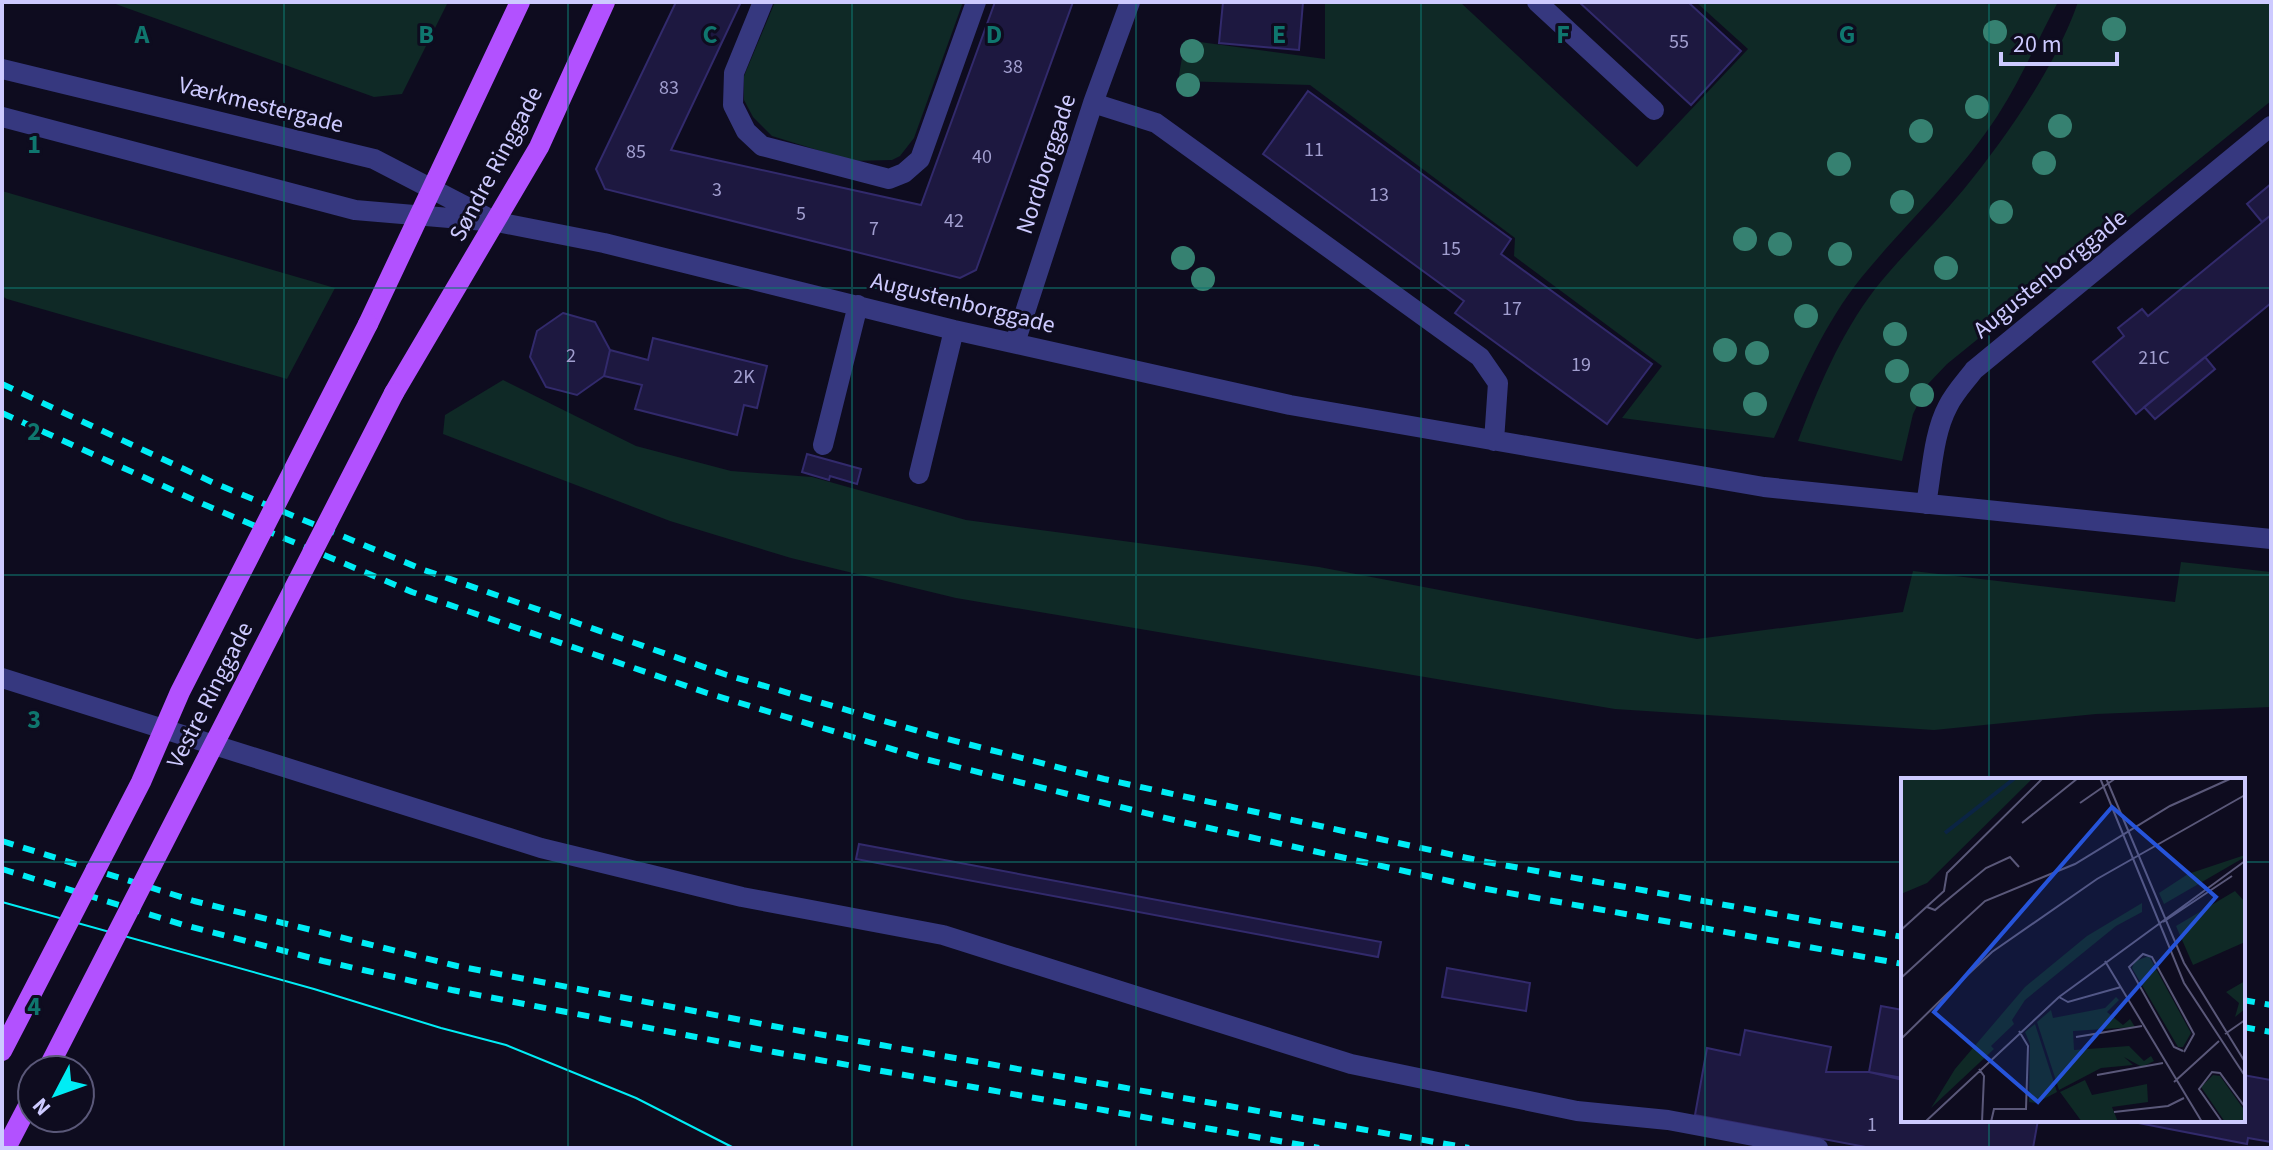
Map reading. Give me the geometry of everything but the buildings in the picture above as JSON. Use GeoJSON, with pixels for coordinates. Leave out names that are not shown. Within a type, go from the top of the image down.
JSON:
{"type":"FeatureCollection","features":[{"type":"Feature","properties":{"kind":"main road","name":"Søndre Ringgade"},"geometry":{"type":"LineString","coordinates":[[368,324],[520,2]]}},
{"type":"Feature","properties":{"kind":"main road","name":"Søndre Ringgade"},"geometry":{"type":"LineString","coordinates":[[423,345],[539,147],[605,2]]}},
{"type":"Feature","properties":{"kind":"main road","name":"Vestre Ringgade"},"geometry":{"type":"LineString","coordinates":[[2,1051],[141,782],[180,692],[368,324]]}},
{"type":"Feature","properties":{"kind":"main road","name":"Vestre Ringgade"},"geometry":{"type":"LineString","coordinates":[[55,1054],[394,393],[423,345]]}},
{"type":"Feature","properties":{"kind":"main road"},"geometry":{"type":"LineString","coordinates":[[6,1148],[16,1129]]}},
{"type":"Feature","properties":{"kind":"street"},"geometry":{"type":"LineString","coordinates":[[763,2],[734,73],[733,105],[746,131],[762,146],[889,179],[904,173],[920,159],[976,2]]}},
{"type":"Feature","properties":{"kind":"street","name":"Nordborggade"},"geometry":{"type":"LineString","coordinates":[[1015,343],[1093,103],[1130,2]]}},
{"type":"Feature","properties":{"kind":"street"},"geometry":{"type":"LineString","coordinates":[[1537,2],[1654,110]]}},
{"type":"Feature","properties":{"kind":"street","name":"Værkmestergade"},"geometry":{"type":"LineString","coordinates":[[2,69],[374,159],[497,222]]}},
{"type":"Feature","properties":{"kind":"street"},"geometry":{"type":"LineString","coordinates":[[1093,103],[1156,123],[1480,357],[1498,383],[1494,441]]}},
{"type":"Feature","properties":{"kind":"street"},"geometry":{"type":"LineString","coordinates":[[2,117],[355,210],[420,216]]}},
{"type":"Feature","properties":{"kind":"street","name":"Augustenborggade"},"geometry":{"type":"LineString","coordinates":[[1926,504],[1938,434],[1946,409],[1974,370],[2271,126]]}},
{"type":"Feature","properties":{"kind":"street","name":"Augustenborggade"},"geometry":{"type":"LineString","coordinates":[[420,216],[497,222],[604,243],[954,330],[1290,405],[1494,441],[1764,487],[2271,539]]}},
{"type":"Feature","properties":{"kind":"street"},"geometry":{"type":"LineString","coordinates":[[823,445],[858,305]]}},
{"type":"Feature","properties":{"kind":"street"},"geometry":{"type":"LineString","coordinates":[[919,474],[954,330]]}},
{"type":"Feature","properties":{"kind":"street"},"geometry":{"type":"LineString","coordinates":[[2,678],[541,848],[742,897],[943,935],[1351,1064],[1577,1111],[1668,1120],[1818,1148]]}},
{"type":"Feature","properties":{"kind":"green space"},"geometry":{"type":"Polygon","coordinates":[[[110,2],[448,2],[402,94],[374,97],[110,2]]]}},
{"type":"Feature","properties":{"kind":"green space"},"geometry":{"type":"Polygon","coordinates":[[[775,2],[963,2],[914,138],[900,156],[892,160],[853,161],[772,136],[753,117],[744,100],[744,76],[775,2]]]}},
{"type":"Feature","properties":{"kind":"green space"},"geometry":{"type":"Polygon","coordinates":[[[1325,2],[1460,2],[1637,167],[1748,49],[1696,2],[2058,2],[2014,87],[1983,137],[1847,296],[1813,355],[1774,438],[1622,418],[1662,366],[1514,256],[1515,238],[1310,85],[1178,81],[1185,40],[1325,59],[1325,2]]]}},
{"type":"Feature","properties":{"kind":"green space"},"geometry":{"type":"Polygon","coordinates":[[[2078,2],[2271,2],[2271,101],[1947,364],[1928,384],[1913,414],[1902,461],[1798,441],[1831,362],[1862,307],[1997,146],[2044,75],[2078,2]]]}},
{"type":"Feature","properties":{"kind":"green space"},"geometry":{"type":"Polygon","coordinates":[[[2,191],[335,288],[287,379],[7,299],[2,296],[2,191]]]}},
{"type":"Feature","properties":{"kind":"green space"},"geometry":{"type":"Polygon","coordinates":[[[503,380],[636,446],[731,471],[812,477],[966,520],[1319,567],[1697,639],[1903,612],[1913,571],[2175,602],[2181,562],[2271,572],[2271,707],[2096,714],[1934,730],[1615,709],[956,598],[791,558],[670,521],[443,434],[445,415],[503,380]]]}},
{"type":"Feature","properties":{"kind":"tram line"},"geometry":{"type":"LineString","coordinates":[[2,902],[506,1045],[636,1098],[734,1148]]}},
{"type":"Feature","properties":{"kind":"railway"},"geometry":{"type":"LineString","coordinates":[[2,384],[214,483],[424,570],[727,675],[932,735],[1104,779],[1481,861],[1901,937]]}},
{"type":"Feature","properties":{"kind":"railway"},"geometry":{"type":"LineString","coordinates":[[2,413],[203,504],[412,592],[707,693],[925,759],[1182,822],[1481,888],[1901,964]]}},
{"type":"Feature","properties":{"kind":"railway"},"geometry":{"type":"LineString","coordinates":[[2,841],[194,901],[457,966],[778,1027],[1469,1148]]}},
{"type":"Feature","properties":{"kind":"railway"},"geometry":{"type":"LineString","coordinates":[[2,869],[184,925],[452,990],[774,1052],[1319,1148]]}},
{"type":"Feature","properties":{"kind":"railway"},"geometry":{"type":"LineString","coordinates":[[2245,1000],[2271,1005]]}},
{"type":"Feature","properties":{"kind":"railway"},"geometry":{"type":"LineString","coordinates":[[2245,1027],[2271,1032]]}}]}
